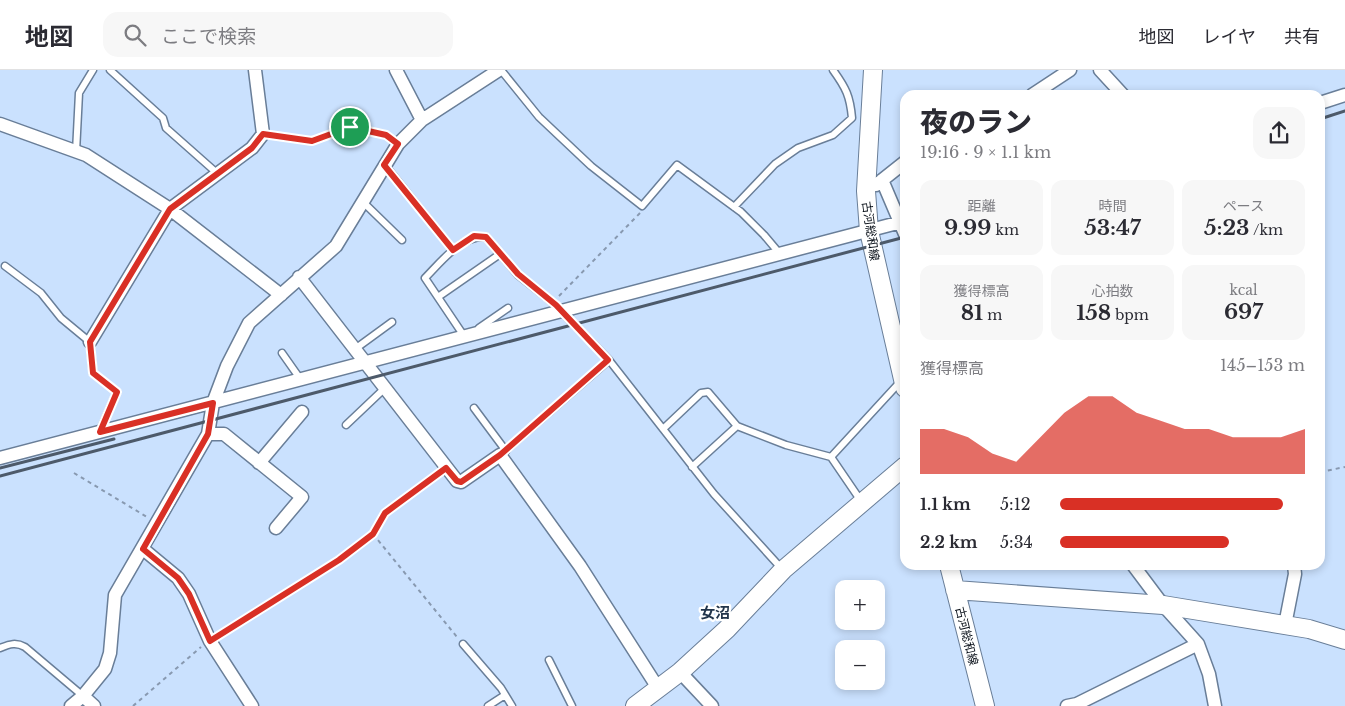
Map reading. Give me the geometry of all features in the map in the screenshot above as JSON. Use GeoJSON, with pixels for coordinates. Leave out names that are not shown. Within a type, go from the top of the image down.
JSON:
{"type":"FeatureCollection","features":[{"type":"Feature","properties":{"kind":"street"},"geometry":{"type":"LineString","coordinates":[[90,342],[170,209],[252,148],[263,134],[255,70]]}},
{"type":"Feature","properties":{"kind":"street"},"geometry":{"type":"LineString","coordinates":[[396,70],[422,120]]}},
{"type":"Feature","properties":{"kind":"street"},"geometry":{"type":"LineString","coordinates":[[70,706],[83,696],[104,669],[110,653],[115,596],[208,434],[213,403],[227,366],[249,323],[336,246],[398,144],[422,120],[500,70]]}},
{"type":"Feature","properties":{"kind":"street","name":"古河総和線"},"geometry":{"type":"LineString","coordinates":[[873,70],[866,192],[869,231],[900,365]]}},
{"type":"Feature","properties":{"kind":"street"},"geometry":{"type":"LineString","coordinates":[[1040,90],[1070,70]]}},
{"type":"Feature","properties":{"kind":"street"},"geometry":{"type":"LineString","coordinates":[[1100,70],[1118,90]]}},
{"type":"Feature","properties":{"kind":"street"},"geometry":{"type":"LineString","coordinates":[[1325,101],[1345,95]]}},
{"type":"Feature","properties":{"kind":"street"},"geometry":{"type":"LineString","coordinates":[[0,124],[86,155],[170,209],[281,295]]}},
{"type":"Feature","properties":{"kind":"street"},"geometry":{"type":"LineString","coordinates":[[866,192],[900,166]]}},
{"type":"Feature","properties":{"kind":"street"},"geometry":{"type":"LineString","coordinates":[[882,180],[900,218]]}},
{"type":"Feature","properties":{"kind":"street"},"geometry":{"type":"LineString","coordinates":[[0,458],[466,337],[559,309],[869,231],[900,227]]}},
{"type":"Feature","properties":{"kind":"street"},"geometry":{"type":"LineString","coordinates":[[299,277],[457,481],[461,482],[503,453],[580,566],[658,688]]}},
{"type":"Feature","properties":{"kind":"street"},"geometry":{"type":"LineString","coordinates":[[259,462],[302,412]]}},
{"type":"Feature","properties":{"kind":"street"},"geometry":{"type":"LineString","coordinates":[[208,434],[224,434],[302,497],[276,528]]}},
{"type":"Feature","properties":{"kind":"street"},"geometry":{"type":"LineString","coordinates":[[635,706],[680,672],[728,629],[783,570],[900,470]]}},
{"type":"Feature","properties":{"kind":"street"},"geometry":{"type":"LineString","coordinates":[[143,549],[178,578],[189,594],[210,641],[252,706]]}},
{"type":"Feature","properties":{"kind":"street","name":"古河総和線"},"geometry":{"type":"LineString","coordinates":[[950,570],[985,706]]}},
{"type":"Feature","properties":{"kind":"street"},"geometry":{"type":"LineString","coordinates":[[1137,570],[1163,605],[1198,644],[1208,674],[1215,706]]}},
{"type":"Feature","properties":{"kind":"street"},"geometry":{"type":"LineString","coordinates":[[1285,625],[1295,570]]}},
{"type":"Feature","properties":{"kind":"street"},"geometry":{"type":"LineString","coordinates":[[955,590],[1163,605],[1309,629],[1345,640]]}},
{"type":"Feature","properties":{"kind":"street"},"geometry":{"type":"LineString","coordinates":[[1067,706],[1077,704],[1198,644]]}},
{"type":"Feature","properties":{"kind":"street"},"geometry":{"type":"LineString","coordinates":[[680,672],[712,706]]}},
{"type":"Feature","properties":{"kind":"street"},"geometry":{"type":"LineString","coordinates":[[83,696],[94,706]]}},
{"type":"Feature","properties":{"kind":"lane"},"geometry":{"type":"LineString","coordinates":[[76,152],[80,93],[93,70]]}},
{"type":"Feature","properties":{"kind":"lane"},"geometry":{"type":"LineString","coordinates":[[110,70],[163,118],[166,128],[218,174]]}},
{"type":"Feature","properties":{"kind":"lane"},"geometry":{"type":"LineString","coordinates":[[500,70],[552,129],[590,166],[642,206],[677,165],[734,207],[764,235],[780,254]]}},
{"type":"Feature","properties":{"kind":"lane"},"geometry":{"type":"LineString","coordinates":[[734,207],[775,164],[798,148],[833,135],[852,118],[850,98],[844,85],[833,70]]}},
{"type":"Feature","properties":{"kind":"lane"},"geometry":{"type":"LineString","coordinates":[[384,165],[453,250]]}},
{"type":"Feature","properties":{"kind":"lane"},"geometry":{"type":"LineString","coordinates":[[363,202],[402,240]]}},
{"type":"Feature","properties":{"kind":"lane"},"geometry":{"type":"LineString","coordinates":[[508,308],[466,337],[425,278],[453,250],[474,236],[486,237],[518,274],[559,309],[608,360],[692,467],[783,570]]}},
{"type":"Feature","properties":{"kind":"lane"},"geometry":{"type":"LineString","coordinates":[[438,297],[500,254]]}},
{"type":"Feature","properties":{"kind":"lane"},"geometry":{"type":"LineString","coordinates":[[5,266],[41,293],[61,318],[90,342],[93,373],[117,392],[100,432]]}},
{"type":"Feature","properties":{"kind":"lane"},"geometry":{"type":"LineString","coordinates":[[355,349],[392,322]]}},
{"type":"Feature","properties":{"kind":"lane"},"geometry":{"type":"LineString","coordinates":[[282,353],[301,380]]}},
{"type":"Feature","properties":{"kind":"lane"},"geometry":{"type":"LineString","coordinates":[[474,408],[503,453],[608,360]]}},
{"type":"Feature","properties":{"kind":"lane"},"geometry":{"type":"LineString","coordinates":[[831,457],[900,386]]}},
{"type":"Feature","properties":{"kind":"lane"},"geometry":{"type":"LineString","coordinates":[[346,425],[384,388]]}},
{"type":"Feature","properties":{"kind":"lane"},"geometry":{"type":"LineString","coordinates":[[663,429],[701,393],[708,392],[737,426],[786,444],[831,457],[861,502]]}},
{"type":"Feature","properties":{"kind":"lane"},"geometry":{"type":"LineString","coordinates":[[692,467],[737,426]]}},
{"type":"Feature","properties":{"kind":"lane"},"geometry":{"type":"LineString","coordinates":[[0,648],[11,643],[19,643],[83,696]]}},
{"type":"Feature","properties":{"kind":"lane"},"geometry":{"type":"LineString","coordinates":[[463,644],[512,706]]}},
{"type":"Feature","properties":{"kind":"lane"},"geometry":{"type":"LineString","coordinates":[[549,660],[572,706]]}},
{"type":"Feature","properties":{"kind":"lane"},"geometry":{"type":"LineString","coordinates":[[488,706],[505,695]]}},
{"type":"Feature","properties":{"kind":"path"},"geometry":{"type":"LineString","coordinates":[[263,134],[312,141],[350,127],[386,135],[398,144]]}},
{"type":"Feature","properties":{"kind":"path"},"geometry":{"type":"LineString","coordinates":[[559,309],[557,298],[639,215],[642,206]]}},
{"type":"Feature","properties":{"kind":"path"},"geometry":{"type":"LineString","coordinates":[[1325,471],[1345,467]]}},
{"type":"Feature","properties":{"kind":"path"},"geometry":{"type":"LineString","coordinates":[[133,706],[210,641],[339,560],[373,534],[385,513],[446,468]]}},
{"type":"Feature","properties":{"kind":"path"},"geometry":{"type":"LineString","coordinates":[[74,473],[158,523]]}},
{"type":"Feature","properties":{"kind":"path"},"geometry":{"type":"LineString","coordinates":[[373,534],[463,644]]}},
{"type":"Feature","properties":{"kind":"railway"},"geometry":{"type":"LineString","coordinates":[[1325,117],[1345,111]]}},
{"type":"Feature","properties":{"kind":"railway"},"geometry":{"type":"LineString","coordinates":[[0,476],[900,238]]}},
{"type":"Feature","properties":{"kind":"railway"},"geometry":{"type":"LineString","coordinates":[[0,468],[114,439]]}},
{"type":"Feature","properties":{"kind":"district","name":"女沼"},"geometry":{"type":"Point","coordinates":[715,612]}},
{"type":"Feature","properties":{"kind":"route"},"geometry":{"type":"LineString","coordinates":[[350,127],[386,135],[398,144],[384,165],[453,250],[474,236],[486,237],[518,274],[556,305],[608,360],[500,455],[461,482],[457,481],[446,468],[385,513],[373,534],[339,560],[210,641],[189,594],[178,578],[143,549],[208,434],[213,403],[100,432],[117,392],[93,373],[90,342],[170,209],[252,148],[263,134],[312,141],[350,127]]}}]}
